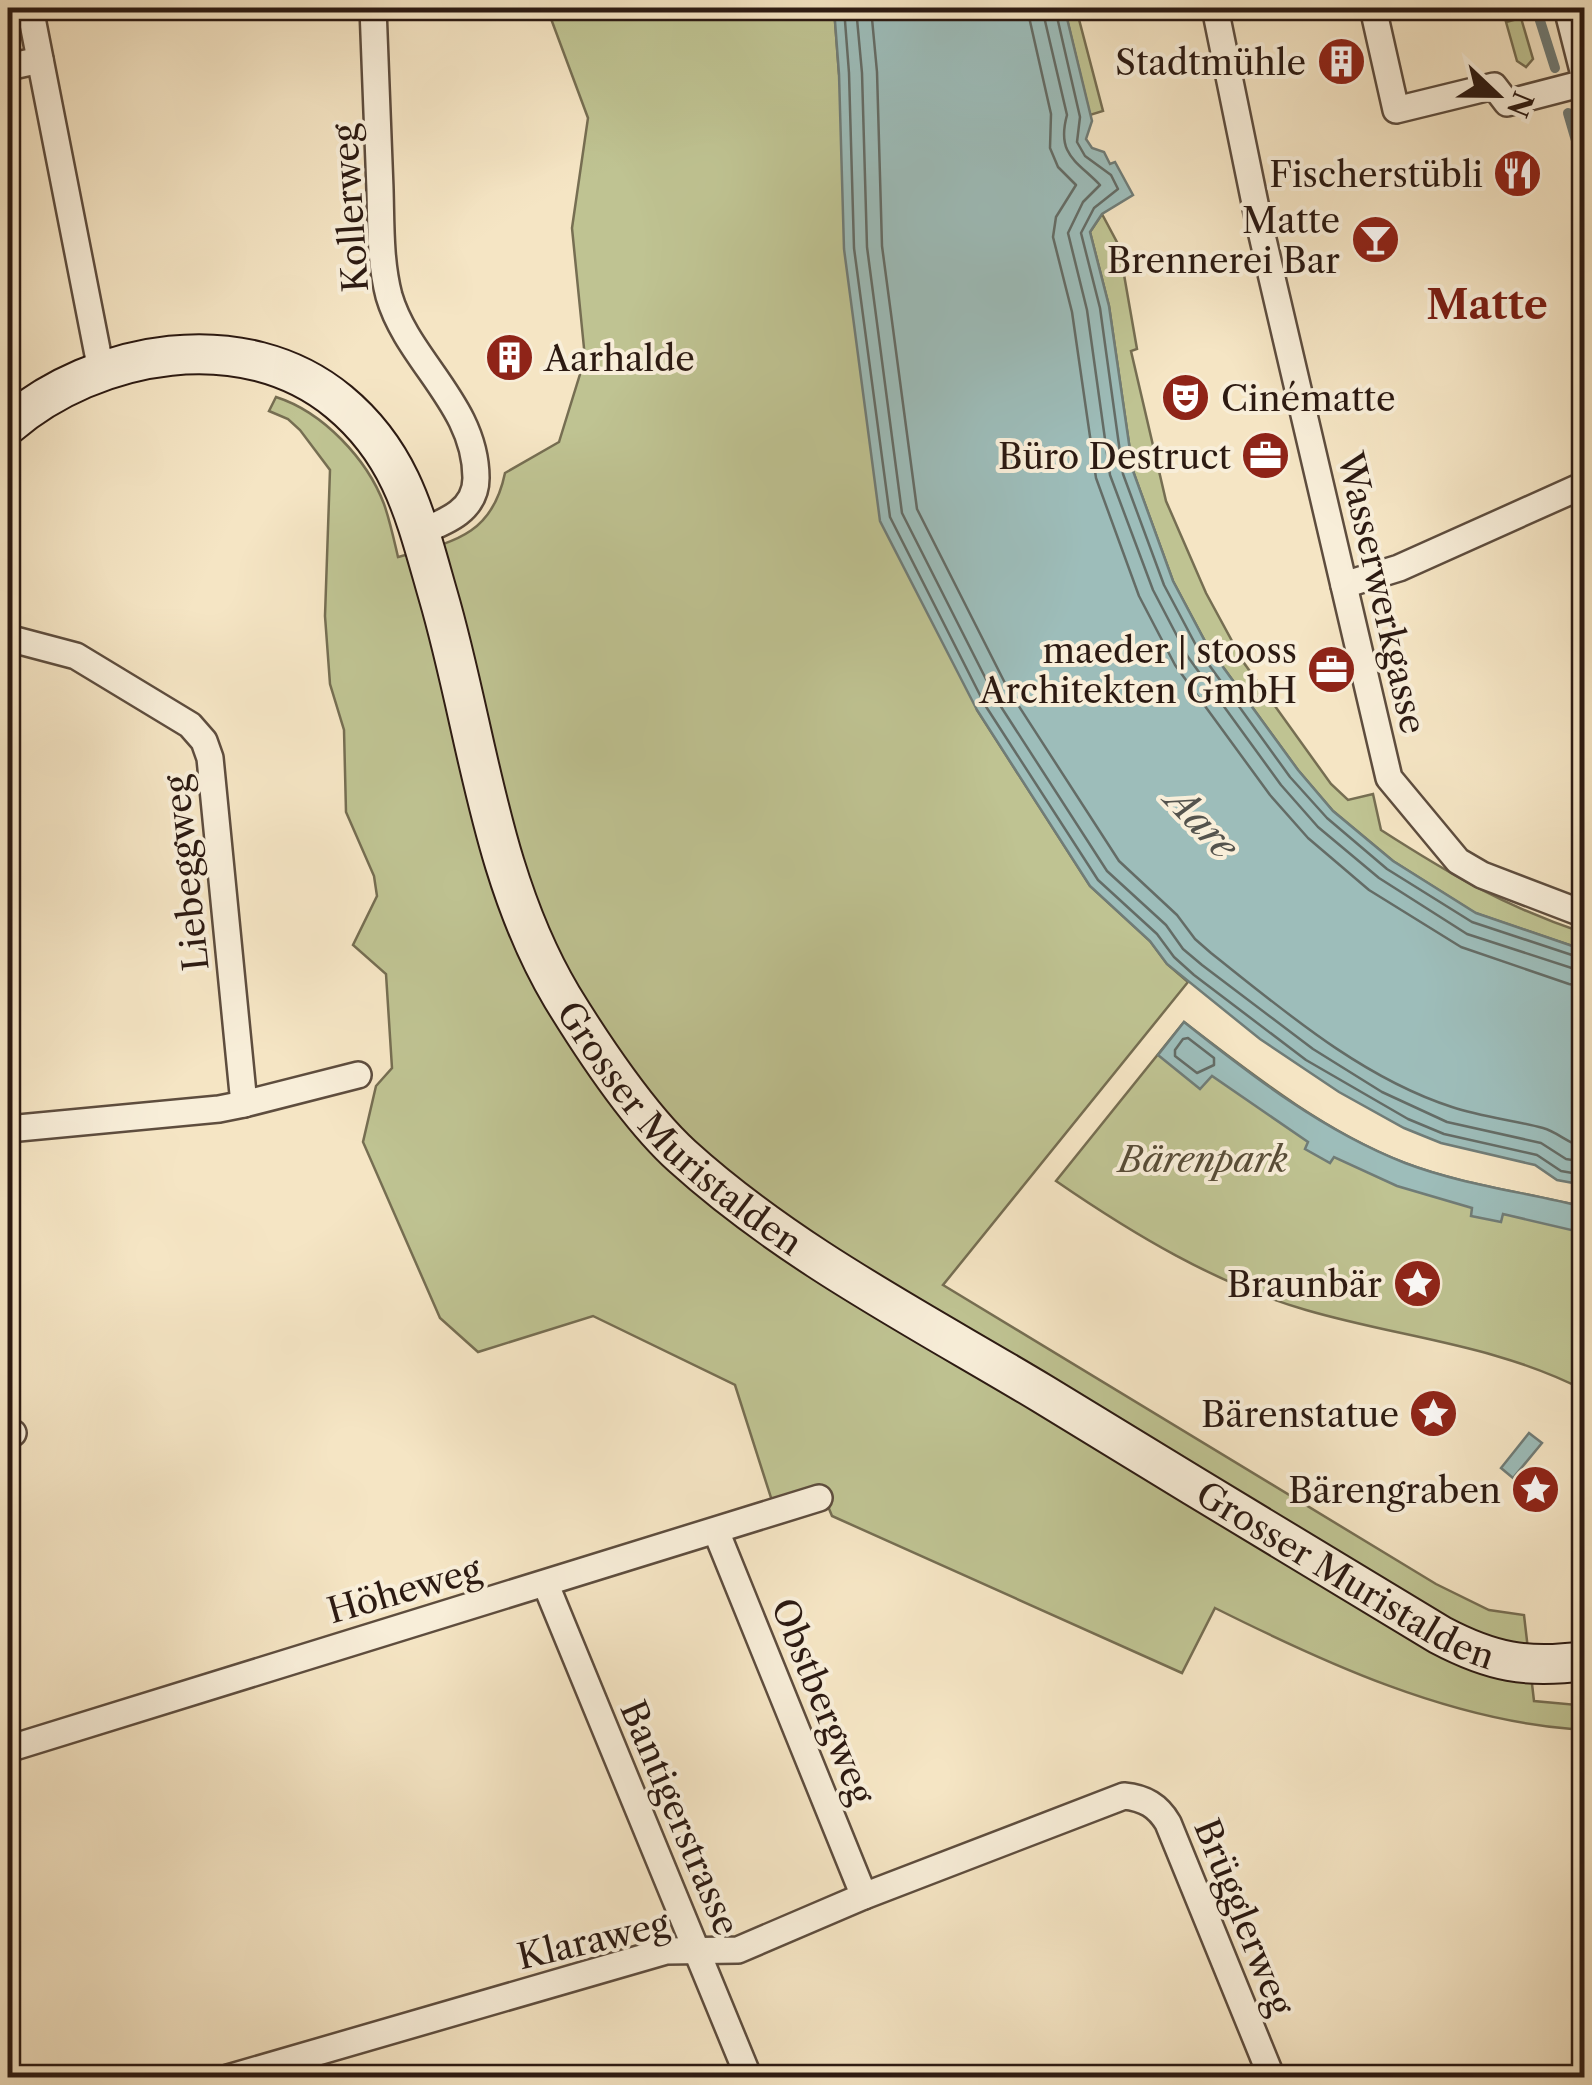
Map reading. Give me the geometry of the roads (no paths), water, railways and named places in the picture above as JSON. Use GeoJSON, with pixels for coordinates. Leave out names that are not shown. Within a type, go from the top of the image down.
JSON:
{"type":"FeatureCollection","features":[{"type":"Feature","properties":{"kind":"main road","name":"Grosser Muristalden"},"geometry":{"type":"LineString","coordinates":[[8,425],[50,394],[102,370],[155,358],[207,354],[251,360],[296,375],[336,399],[392,460],[408,493],[455,654],[509,882],[531,938],[561,996],[678,1153],[789,1241],[1440,1634],[1499,1661],[1584,1661]]}},
{"type":"Feature","properties":{"kind":"street"},"geometry":{"type":"LineString","coordinates":[[30,8],[102,370]]}},
{"type":"Feature","properties":{"kind":"street","name":"Kollerweg"},"geometry":{"type":"LineString","coordinates":[[373,8],[384,276],[402,326],[460,416],[476,475],[473,495],[462,510],[450,520],[420,532]]}},
{"type":"Feature","properties":{"kind":"street","name":"Wasserwerkgasse"},"geometry":{"type":"LineString","coordinates":[[1215,8],[1258,218],[1389,778],[1458,861],[1482,875],[1584,914]]}},
{"type":"Feature","properties":{"kind":"street"},"geometry":{"type":"LineString","coordinates":[[1373,8],[1396,110],[1494,86],[1506,104],[1584,83]]}},
{"type":"Feature","properties":{"kind":"street"},"geometry":{"type":"LineString","coordinates":[[1567,8],[1584,74]]}},
{"type":"Feature","properties":{"kind":"street"},"geometry":{"type":"LineString","coordinates":[[8,67],[40,60]]}},
{"type":"Feature","properties":{"kind":"street"},"geometry":{"type":"LineString","coordinates":[[1344,585],[1400,568],[1584,484]]}},
{"type":"Feature","properties":{"kind":"street","name":"Liebeggweg"},"geometry":{"type":"LineString","coordinates":[[8,638],[76,656],[182,720],[204,741],[210,758],[244,1104]]}},
{"type":"Feature","properties":{"kind":"street"},"geometry":{"type":"LineString","coordinates":[[8,1129],[219,1109],[358,1075]]}},
{"type":"Feature","properties":{"kind":"street","name":"Höheweg"},"geometry":{"type":"LineString","coordinates":[[8,1749],[820,1498]]}},
{"type":"Feature","properties":{"kind":"street","name":"Obstbergweg"},"geometry":{"type":"LineString","coordinates":[[716,1531],[864,1896]]}},
{"type":"Feature","properties":{"kind":"street","name":"Bantigerstrasse"},"geometry":{"type":"LineString","coordinates":[[546,1585],[750,2078]]}},
{"type":"Feature","properties":{"kind":"street","name":"Klaraweg"},"geometry":{"type":"LineString","coordinates":[[228,2078],[666,1951],[738,1950],[1111,1799],[1136,1798]]}},
{"type":"Feature","properties":{"kind":"street","name":"Brügglerweg"},"geometry":{"type":"LineString","coordinates":[[1136,1798],[1156,1808],[1168,1823],[1272,2078]]}},
{"type":"Feature","properties":{"kind":"water","name":"Aare"},"geometry":{"type":"Polygon","coordinates":[[[834,8],[1065,10],[1092,121],[1086,139],[1092,148],[1104,152],[1110,164],[1115,162],[1133,195],[1102,214],[1090,232],[1109,306],[1133,471],[1173,581],[1207,645],[1298,770],[1333,811],[1393,861],[1476,913],[1584,950],[1584,1185],[1557,1180],[1535,1165],[1441,1143],[1404,1128],[1339,1092],[1260,1039],[1167,964],[1150,941],[1090,886],[977,710],[880,521],[844,249],[834,8]]]}},
{"type":"Feature","properties":{"kind":"water"},"geometry":{"type":"Polygon","coordinates":[[[1184,1022],[1262,1082],[1345,1135],[1427,1171],[1584,1207],[1584,1233],[1503,1214],[1501,1222],[1471,1216],[1472,1208],[1397,1186],[1334,1157],[1330,1163],[1305,1149],[1308,1142],[1212,1076],[1200,1089],[1158,1055],[1184,1022]]]}},
{"type":"Feature","properties":{"kind":"water"},"geometry":{"type":"Polygon","coordinates":[[[1529,1433],[1542,1443],[1513,1478],[1501,1468],[1529,1433]]]}},
{"type":"Feature","properties":{"kind":"waterway"},"geometry":{"type":"LineString","coordinates":[[1536,8],[1555,68]]}},
{"type":"Feature","properties":{"kind":"waterway"},"geometry":{"type":"LineString","coordinates":[[1568,113],[1584,168]]}},
{"type":"Feature","properties":{"kind":"place","name":"Stadtmühle"},"geometry":{"type":"Point","coordinates":[1341,62]}},
{"type":"Feature","properties":{"kind":"place","name":"Fischerstübli"},"geometry":{"type":"Point","coordinates":[1518,174]}},
{"type":"Feature","properties":{"kind":"place","name":"Matte Brennerei Bar"},"geometry":{"type":"Point","coordinates":[1375,240]}},
{"type":"Feature","properties":{"kind":"place","name":"Aarhalde"},"geometry":{"type":"Point","coordinates":[509,358]}},
{"type":"Feature","properties":{"kind":"place","name":"Cinématte"},"geometry":{"type":"Point","coordinates":[1186,398]}},
{"type":"Feature","properties":{"kind":"place","name":"Büro Destruct"},"geometry":{"type":"Point","coordinates":[1266,456]}},
{"type":"Feature","properties":{"kind":"place","name":"maeder | stooss Architekten GmbH"},"geometry":{"type":"Point","coordinates":[1332,670]}},
{"type":"Feature","properties":{"kind":"place","name":"Braunbär"},"geometry":{"type":"Point","coordinates":[1417,1284]}},
{"type":"Feature","properties":{"kind":"place","name":"Bärenstatue"},"geometry":{"type":"Point","coordinates":[1434,1414]}},
{"type":"Feature","properties":{"kind":"place","name":"Bärengraben"},"geometry":{"type":"Point","coordinates":[1536,1490]}},
{"type":"Feature","properties":{"kind":"district","name":"Matte"},"geometry":{"type":"Point","coordinates":[1487,304]}},
{"type":"Feature","properties":{"kind":"park label","name":"Bärenpark"},"geometry":{"type":"Point","coordinates":[1203,1159]}}]}
